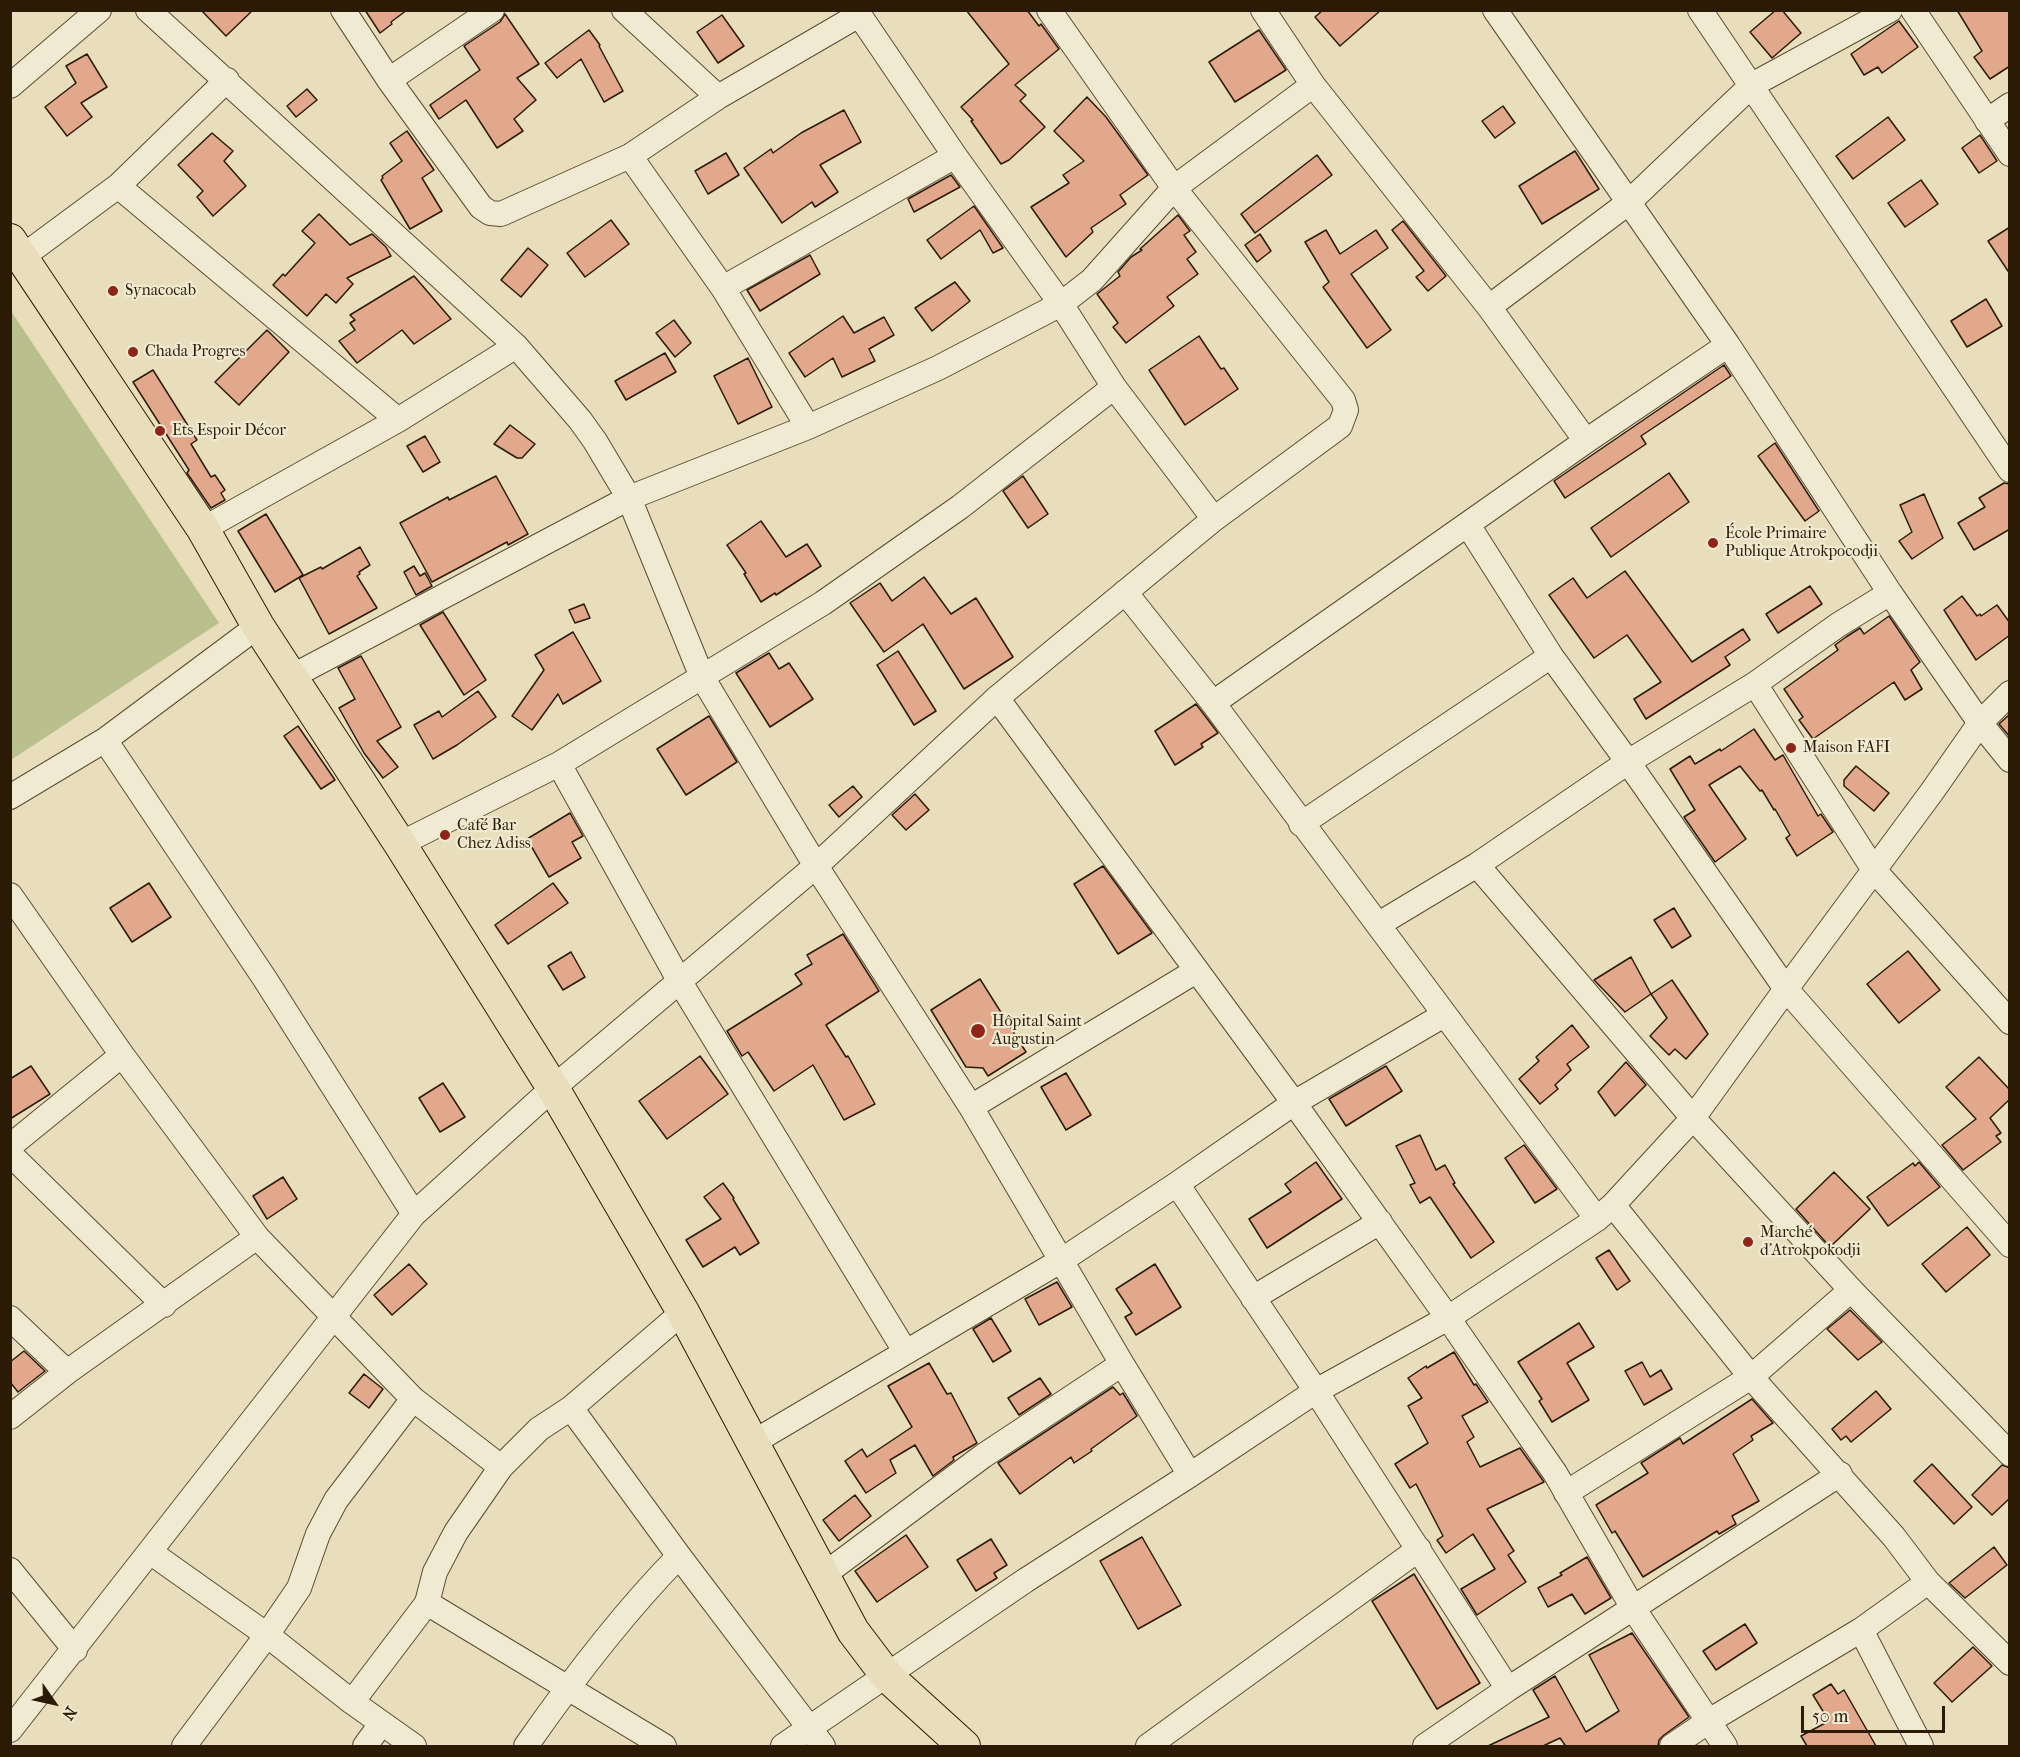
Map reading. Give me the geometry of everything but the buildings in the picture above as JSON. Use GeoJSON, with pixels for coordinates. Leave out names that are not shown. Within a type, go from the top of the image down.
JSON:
{"type":"FeatureCollection","features":[{"type":"Feature","properties":{"kind":"main road"},"geometry":{"type":"LineString","coordinates":[[16,248],[203,529],[258,626],[400,844],[553,1088],[683,1312],[853,1631],[887,1676],[964,1746]]}},
{"type":"Feature","properties":{"kind":"street"},"geometry":{"type":"LineString","coordinates":[[10,86],[99,10]]}},
{"type":"Feature","properties":{"kind":"street"},"geometry":{"type":"LineString","coordinates":[[148,10],[516,346],[580,420],[595,441],[629,498],[702,677],[816,866],[971,1107],[1190,1475]]}},
{"type":"Feature","properties":{"kind":"street"},"geometry":{"type":"LineString","coordinates":[[343,10],[389,80],[481,207],[490,213],[501,214],[630,156],[718,97],[857,13],[954,156],[1061,304],[1114,387],[1214,519]]}},
{"type":"Feature","properties":{"kind":"street"},"geometry":{"type":"LineString","coordinates":[[389,80],[492,10]]}},
{"type":"Feature","properties":{"kind":"street"},"geometry":{"type":"LineString","coordinates":[[624,10],[718,97]]}},
{"type":"Feature","properties":{"kind":"street"},"geometry":{"type":"LineString","coordinates":[[10,1730],[75,1650],[414,1214],[553,1088],[816,866],[997,698],[1214,519],[1341,426],[1346,410],[1343,400],[1174,188],[1049,10]]}},
{"type":"Feature","properties":{"kind":"street"},"geometry":{"type":"LineString","coordinates":[[1263,10],[1313,85],[1489,307],[1586,441]]}},
{"type":"Feature","properties":{"kind":"street"},"geometry":{"type":"LineString","coordinates":[[1495,10],[1728,345],[1890,593],[1980,723],[2010,760]]}},
{"type":"Feature","properties":{"kind":"street"},"geometry":{"type":"LineString","coordinates":[[1700,10],[2010,471]]}},
{"type":"Feature","properties":{"kind":"street"},"geometry":{"type":"LineString","coordinates":[[1489,307],[1628,203],[1752,85],[1890,10]]}},
{"type":"Feature","properties":{"kind":"street"},"geometry":{"type":"LineString","coordinates":[[1913,10],[2010,154]]}},
{"type":"Feature","properties":{"kind":"street"},"geometry":{"type":"LineString","coordinates":[[16,248],[118,186],[226,80]]}},
{"type":"Feature","properties":{"kind":"street"},"geometry":{"type":"LineString","coordinates":[[291,677],[629,498],[808,427],[938,368],[1061,304],[1092,280],[1174,188],[1313,85]]}},
{"type":"Feature","properties":{"kind":"street"},"geometry":{"type":"LineString","coordinates":[[1987,121],[2010,105]]}},
{"type":"Feature","properties":{"kind":"street"},"geometry":{"type":"LineString","coordinates":[[630,156],[723,288],[808,427]]}},
{"type":"Feature","properties":{"kind":"street"},"geometry":{"type":"LineString","coordinates":[[723,288],[954,156]]}},
{"type":"Feature","properties":{"kind":"street"},"geometry":{"type":"LineString","coordinates":[[118,186],[398,420]]}},
{"type":"Feature","properties":{"kind":"street"},"geometry":{"type":"LineString","coordinates":[[1213,703],[1586,441],[1728,345]]}},
{"type":"Feature","properties":{"kind":"street"},"geometry":{"type":"LineString","coordinates":[[203,529],[398,420],[516,346]]}},
{"type":"Feature","properties":{"kind":"street"},"geometry":{"type":"LineString","coordinates":[[400,844],[559,764],[823,603],[950,514],[1114,387]]}},
{"type":"Feature","properties":{"kind":"street"},"geometry":{"type":"LineString","coordinates":[[1468,525],[1551,656],[1786,989],[2010,1245]]}},
{"type":"Feature","properties":{"kind":"street"},"geometry":{"type":"LineString","coordinates":[[1125,592],[1213,703],[1444,1015],[1605,1212],[1840,1474],[1894,1537],[1928,1582],[2010,1663]]}},
{"type":"Feature","properties":{"kind":"street"},"geometry":{"type":"LineString","coordinates":[[1378,924],[1477,865],[1628,762],[1755,684],[1838,625],[1890,593]]}},
{"type":"Feature","properties":{"kind":"street"},"geometry":{"type":"LineString","coordinates":[[10,797],[105,740],[258,626]]}},
{"type":"Feature","properties":{"kind":"street"},"geometry":{"type":"LineString","coordinates":[[1302,824],[1551,656]]}},
{"type":"Feature","properties":{"kind":"street"},"geometry":{"type":"LineString","coordinates":[[1755,684],[1874,870],[2010,1022]]}},
{"type":"Feature","properties":{"kind":"street"},"geometry":{"type":"LineString","coordinates":[[783,1746],[815,1737],[887,1676],[1026,1580],[1316,1391],[1448,1318],[1605,1212],[1694,1118],[1980,723],[2010,693]]}},
{"type":"Feature","properties":{"kind":"street"},"geometry":{"type":"LineString","coordinates":[[997,698],[1294,1103],[1448,1318],[1555,1473],[1633,1608],[1725,1746]]}},
{"type":"Feature","properties":{"kind":"street"},"geometry":{"type":"LineString","coordinates":[[105,740],[265,979],[414,1214]]}},
{"type":"Feature","properties":{"kind":"street"},"geometry":{"type":"LineString","coordinates":[[559,764],[680,982],[905,1351]]}},
{"type":"Feature","properties":{"kind":"street"},"geometry":{"type":"LineString","coordinates":[[1477,865],[1694,1118],[1851,1290],[2010,1454]]}},
{"type":"Feature","properties":{"kind":"street"},"geometry":{"type":"LineString","coordinates":[[10,895],[122,1056],[257,1237],[413,1399],[501,1467]]}},
{"type":"Feature","properties":{"kind":"street"},"geometry":{"type":"LineString","coordinates":[[971,1107],[1196,971]]}},
{"type":"Feature","properties":{"kind":"street"},"geometry":{"type":"LineString","coordinates":[[752,1443],[1062,1260],[1294,1103],[1444,1015]]}},
{"type":"Feature","properties":{"kind":"street"},"geometry":{"type":"LineString","coordinates":[[10,1146],[122,1056]]}},
{"type":"Feature","properties":{"kind":"street"},"geometry":{"type":"LineString","coordinates":[[10,1154],[164,1305]]}},
{"type":"Feature","properties":{"kind":"street"},"geometry":{"type":"LineString","coordinates":[[1177,1184],[1316,1391],[1508,1689]]}},
{"type":"Feature","properties":{"kind":"street"},"geometry":{"type":"LineString","coordinates":[[1252,1298],[1380,1222]]}},
{"type":"Feature","properties":{"kind":"street"},"geometry":{"type":"LineString","coordinates":[[10,1417],[67,1372],[257,1237]]}},
{"type":"Feature","properties":{"kind":"street"},"geometry":{"type":"LineString","coordinates":[[1566,1493],[1751,1377],[1851,1290]]}},
{"type":"Feature","properties":{"kind":"street"},"geometry":{"type":"LineString","coordinates":[[352,1702],[426,1604],[435,1572],[456,1532],[501,1467],[539,1429],[571,1408],[683,1312]]}},
{"type":"Feature","properties":{"kind":"street"},"geometry":{"type":"LineString","coordinates":[[10,1318],[67,1372]]}},
{"type":"Feature","properties":{"kind":"street"},"geometry":{"type":"LineString","coordinates":[[822,1576],[983,1456],[1122,1364]]}},
{"type":"Feature","properties":{"kind":"street"},"geometry":{"type":"LineString","coordinates":[[184,1746],[299,1588],[318,1534],[336,1500],[413,1399]]}},
{"type":"Feature","properties":{"kind":"street"},"geometry":{"type":"LineString","coordinates":[[571,1408],[815,1737]]}},
{"type":"Feature","properties":{"kind":"street"},"geometry":{"type":"LineString","coordinates":[[1425,1746],[1508,1689],[1840,1474]]}},
{"type":"Feature","properties":{"kind":"street"},"geometry":{"type":"LineString","coordinates":[[1148,1746],[1419,1549]]}},
{"type":"Feature","properties":{"kind":"street"},"geometry":{"type":"LineString","coordinates":[[150,1552],[267,1635],[381,1724],[414,1746]]}},
{"type":"Feature","properties":{"kind":"street"},"geometry":{"type":"LineString","coordinates":[[526,1746],[567,1687],[652,1584],[679,1556]]}},
{"type":"Feature","properties":{"kind":"street"},"geometry":{"type":"LineString","coordinates":[[10,1570],[75,1650]]}},
{"type":"Feature","properties":{"kind":"street"},"geometry":{"type":"LineString","coordinates":[[1672,1746],[1709,1721],[1861,1630],[1928,1582]]}},
{"type":"Feature","properties":{"kind":"street"},"geometry":{"type":"LineString","coordinates":[[426,1604],[664,1746]]}},
{"type":"Feature","properties":{"kind":"street"},"geometry":{"type":"LineString","coordinates":[[1861,1630],[1921,1746]]}},
{"type":"Feature","properties":{"kind":"street"},"geometry":{"type":"LineString","coordinates":[[364,1746],[381,1724]]}},
{"type":"Feature","properties":{"kind":"green space"},"geometry":{"type":"Polygon","coordinates":[[[11,311],[219,623],[10,760],[11,311]]]}},
{"type":"Feature","properties":{"kind":"place","name":"Synacocab"},"geometry":{"type":"Point","coordinates":[113,291]}},
{"type":"Feature","properties":{"kind":"place","name":"Chada Progres"},"geometry":{"type":"Point","coordinates":[133,352]}},
{"type":"Feature","properties":{"kind":"place","name":"Ets Espoir Décor"},"geometry":{"type":"Point","coordinates":[160,431]}},
{"type":"Feature","properties":{"kind":"place","name":"École Primaire Publique Atrokpocodji"},"geometry":{"type":"Point","coordinates":[1713,543]}},
{"type":"Feature","properties":{"kind":"place","name":"Maison FAFI"},"geometry":{"type":"Point","coordinates":[1791,748]}},
{"type":"Feature","properties":{"kind":"place","name":"Café Bar Chez Adiss"},"geometry":{"type":"Point","coordinates":[445,835]}},
{"type":"Feature","properties":{"kind":"place","name":"Hôpital Saint Augustin"},"geometry":{"type":"Point","coordinates":[978,1031]}},
{"type":"Feature","properties":{"kind":"place","name":"Marché d’Atrokpokodji"},"geometry":{"type":"Point","coordinates":[1748,1242]}}]}
